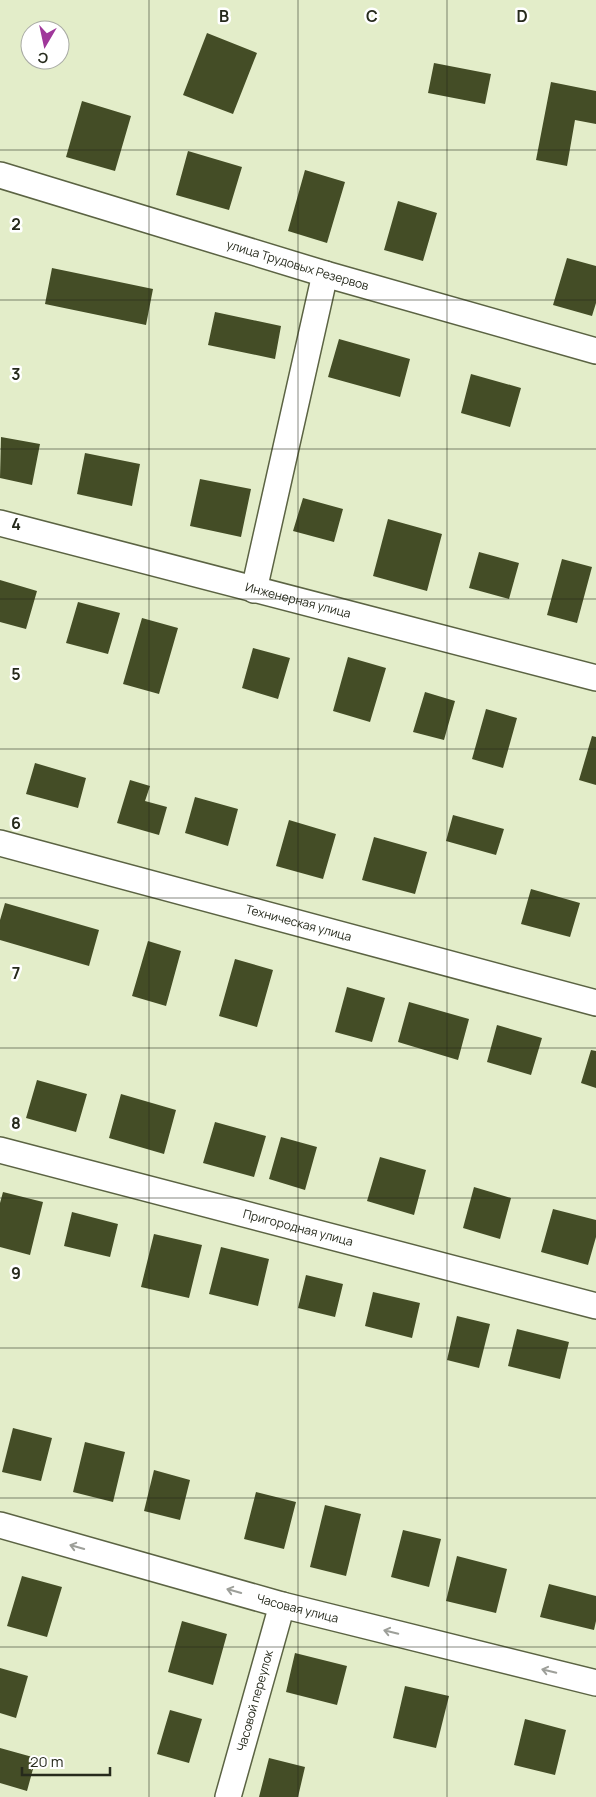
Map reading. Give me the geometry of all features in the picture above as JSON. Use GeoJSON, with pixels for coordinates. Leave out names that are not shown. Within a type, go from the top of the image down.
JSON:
{"type":"FeatureCollection","features":[{"type":"Feature","properties":{"kind":"street","name":"улица Трудовых Резервов"},"geometry":{"type":"LineString","coordinates":[[0,175],[325,274],[596,351]]}},
{"type":"Feature","properties":{"kind":"street"},"geometry":{"type":"LineString","coordinates":[[254,590],[325,274]]}},
{"type":"Feature","properties":{"kind":"street","name":"Инженерная улица"},"geometry":{"type":"LineString","coordinates":[[0,523],[596,678]]}},
{"type":"Feature","properties":{"kind":"street","name":"Техническая улица"},"geometry":{"type":"LineString","coordinates":[[0,843],[596,1003]]}},
{"type":"Feature","properties":{"kind":"street","name":"Пригородная улица"},"geometry":{"type":"LineString","coordinates":[[0,1150],[596,1306]]}},
{"type":"Feature","properties":{"kind":"street","name":"Часовая улица"},"geometry":{"type":"LineString","coordinates":[[0,1525],[282,1605],[596,1683]]}},
{"type":"Feature","properties":{"kind":"street","name":"Часовой переулок"},"geometry":{"type":"LineString","coordinates":[[228,1797],[282,1605]]}},
{"type":"Feature","properties":{"kind":"building"},"geometry":{"type":"Polygon","coordinates":[[[207,33],[257,53],[233,114],[183,95],[207,33]]]}},
{"type":"Feature","properties":{"kind":"building"},"geometry":{"type":"Polygon","coordinates":[[[434,63],[491,74],[485,104],[428,93],[434,63]]]}},
{"type":"Feature","properties":{"kind":"building"},"geometry":{"type":"Polygon","coordinates":[[[551,82],[596,91],[596,124],[575,120],[567,166],[536,160],[551,82]]]}},
{"type":"Feature","properties":{"kind":"building"},"geometry":{"type":"Polygon","coordinates":[[[82,101],[131,116],[115,171],[66,157],[82,101]]]}},
{"type":"Feature","properties":{"kind":"building"},"geometry":{"type":"Polygon","coordinates":[[[188,151],[242,167],[229,210],[176,195],[188,151]]]}},
{"type":"Feature","properties":{"kind":"building"},"geometry":{"type":"Polygon","coordinates":[[[305,170],[345,182],[327,243],[288,231],[305,170]]]}},
{"type":"Feature","properties":{"kind":"building"},"geometry":{"type":"Polygon","coordinates":[[[398,201],[437,213],[423,261],[384,250],[398,201]]]}},
{"type":"Feature","properties":{"kind":"building"},"geometry":{"type":"Polygon","coordinates":[[[567,258],[596,266],[596,303],[592,316],[553,305],[567,258]]]}},
{"type":"Feature","properties":{"kind":"building"},"geometry":{"type":"Polygon","coordinates":[[[52,268],[153,289],[146,325],[45,304],[52,268]]]}},
{"type":"Feature","properties":{"kind":"building"},"geometry":{"type":"Polygon","coordinates":[[[215,312],[281,326],[275,359],[208,345],[215,312]]]}},
{"type":"Feature","properties":{"kind":"building"},"geometry":{"type":"Polygon","coordinates":[[[339,339],[410,359],[400,397],[328,377],[339,339]]]}},
{"type":"Feature","properties":{"kind":"building"},"geometry":{"type":"Polygon","coordinates":[[[471,374],[521,388],[510,427],[461,413],[471,374]]]}},
{"type":"Feature","properties":{"kind":"building"},"geometry":{"type":"Polygon","coordinates":[[[1,437],[40,444],[32,485],[0,478],[1,437]]]}},
{"type":"Feature","properties":{"kind":"building"},"geometry":{"type":"Polygon","coordinates":[[[85,453],[140,464],[132,506],[77,494],[85,453]]]}},
{"type":"Feature","properties":{"kind":"building"},"geometry":{"type":"Polygon","coordinates":[[[200,479],[251,489],[241,537],[190,526],[200,479]]]}},
{"type":"Feature","properties":{"kind":"building"},"geometry":{"type":"Polygon","coordinates":[[[303,498],[343,509],[334,542],[293,531],[303,498]]]}},
{"type":"Feature","properties":{"kind":"building"},"geometry":{"type":"Polygon","coordinates":[[[388,519],[442,534],[427,591],[373,576],[388,519]]]}},
{"type":"Feature","properties":{"kind":"building"},"geometry":{"type":"Polygon","coordinates":[[[479,552],[519,563],[509,599],[469,588],[479,552]]]}},
{"type":"Feature","properties":{"kind":"building"},"geometry":{"type":"Polygon","coordinates":[[[562,559],[592,567],[577,623],[547,615],[562,559]]]}},
{"type":"Feature","properties":{"kind":"building"},"geometry":{"type":"Polygon","coordinates":[[[0,580],[37,591],[26,629],[0,622],[0,580]]]}},
{"type":"Feature","properties":{"kind":"building"},"geometry":{"type":"Polygon","coordinates":[[[78,602],[120,613],[108,654],[66,643],[78,602]]]}},
{"type":"Feature","properties":{"kind":"building"},"geometry":{"type":"Polygon","coordinates":[[[142,618],[178,628],[159,694],[123,684],[142,618]]]}},
{"type":"Feature","properties":{"kind":"building"},"geometry":{"type":"Polygon","coordinates":[[[253,648],[290,658],[278,699],[242,688],[253,648]]]}},
{"type":"Feature","properties":{"kind":"building"},"geometry":{"type":"Polygon","coordinates":[[[348,657],[386,668],[370,722],[333,711],[348,657]]]}},
{"type":"Feature","properties":{"kind":"building"},"geometry":{"type":"Polygon","coordinates":[[[425,692],[455,701],[444,740],[413,732],[425,692]]]}},
{"type":"Feature","properties":{"kind":"building"},"geometry":{"type":"Polygon","coordinates":[[[486,709],[517,718],[503,768],[472,759],[486,709]]]}},
{"type":"Feature","properties":{"kind":"building"},"geometry":{"type":"Polygon","coordinates":[[[592,736],[596,737],[596,785],[579,780],[592,736]]]}},
{"type":"Feature","properties":{"kind":"building"},"geometry":{"type":"Polygon","coordinates":[[[35,763],[86,778],[78,808],[26,794],[35,763]]]}},
{"type":"Feature","properties":{"kind":"building"},"geometry":{"type":"Polygon","coordinates":[[[130,780],[150,786],[145,801],[167,807],[159,835],[117,823],[130,780]]]}},
{"type":"Feature","properties":{"kind":"building"},"geometry":{"type":"Polygon","coordinates":[[[195,797],[238,809],[228,846],[185,833],[195,797]]]}},
{"type":"Feature","properties":{"kind":"building"},"geometry":{"type":"Polygon","coordinates":[[[453,815],[504,829],[496,855],[446,841],[453,815]]]}},
{"type":"Feature","properties":{"kind":"building"},"geometry":{"type":"Polygon","coordinates":[[[289,820],[336,834],[323,879],[276,866],[289,820]]]}},
{"type":"Feature","properties":{"kind":"building"},"geometry":{"type":"Polygon","coordinates":[[[374,837],[427,852],[415,894],[362,880],[374,837]]]}},
{"type":"Feature","properties":{"kind":"building"},"geometry":{"type":"Polygon","coordinates":[[[531,889],[580,903],[570,937],[521,924],[531,889]]]}},
{"type":"Feature","properties":{"kind":"building"},"geometry":{"type":"Polygon","coordinates":[[[5,903],[99,930],[89,966],[0,940],[0,920],[5,903]]]}},
{"type":"Feature","properties":{"kind":"building"},"geometry":{"type":"Polygon","coordinates":[[[148,941],[181,951],[166,1006],[132,996],[148,941]]]}},
{"type":"Feature","properties":{"kind":"building"},"geometry":{"type":"Polygon","coordinates":[[[235,959],[273,970],[257,1027],[219,1016],[235,959]]]}},
{"type":"Feature","properties":{"kind":"building"},"geometry":{"type":"Polygon","coordinates":[[[347,987],[385,998],[372,1042],[335,1032],[347,987]]]}},
{"type":"Feature","properties":{"kind":"building"},"geometry":{"type":"Polygon","coordinates":[[[409,1002],[469,1019],[458,1060],[398,1042],[409,1002]]]}},
{"type":"Feature","properties":{"kind":"building"},"geometry":{"type":"Polygon","coordinates":[[[497,1025],[542,1038],[531,1075],[487,1062],[497,1025]]]}},
{"type":"Feature","properties":{"kind":"building"},"geometry":{"type":"Polygon","coordinates":[[[591,1050],[596,1051],[596,1088],[581,1083],[591,1050]]]}},
{"type":"Feature","properties":{"kind":"building"},"geometry":{"type":"Polygon","coordinates":[[[37,1080],[87,1094],[76,1132],[26,1118],[37,1080]]]}},
{"type":"Feature","properties":{"kind":"building"},"geometry":{"type":"Polygon","coordinates":[[[121,1094],[176,1110],[164,1154],[109,1138],[121,1094]]]}},
{"type":"Feature","properties":{"kind":"building"},"geometry":{"type":"Polygon","coordinates":[[[215,1122],[266,1136],[254,1177],[203,1163],[215,1122]]]}},
{"type":"Feature","properties":{"kind":"building"},"geometry":{"type":"Polygon","coordinates":[[[281,1137],[317,1147],[305,1190],[269,1179],[281,1137]]]}},
{"type":"Feature","properties":{"kind":"building"},"geometry":{"type":"Polygon","coordinates":[[[380,1157],[426,1170],[414,1215],[367,1201],[380,1157]]]}},
{"type":"Feature","properties":{"kind":"building"},"geometry":{"type":"Polygon","coordinates":[[[474,1187],[511,1198],[500,1239],[463,1228],[474,1187]]]}},
{"type":"Feature","properties":{"kind":"building"},"geometry":{"type":"Polygon","coordinates":[[[3,1192],[43,1202],[30,1255],[0,1247],[0,1203],[3,1192]]]}},
{"type":"Feature","properties":{"kind":"building"},"geometry":{"type":"Polygon","coordinates":[[[553,1209],[596,1220],[596,1237],[588,1265],[541,1252],[553,1209]]]}},
{"type":"Feature","properties":{"kind":"building"},"geometry":{"type":"Polygon","coordinates":[[[72,1212],[118,1224],[110,1257],[64,1246],[72,1212]]]}},
{"type":"Feature","properties":{"kind":"building"},"geometry":{"type":"Polygon","coordinates":[[[154,1234],[202,1245],[189,1298],[141,1287],[154,1234]]]}},
{"type":"Feature","properties":{"kind":"building"},"geometry":{"type":"Polygon","coordinates":[[[221,1247],[269,1259],[258,1306],[209,1294],[221,1247]]]}},
{"type":"Feature","properties":{"kind":"building"},"geometry":{"type":"Polygon","coordinates":[[[306,1275],[343,1284],[335,1317],[298,1308],[306,1275]]]}},
{"type":"Feature","properties":{"kind":"building"},"geometry":{"type":"Polygon","coordinates":[[[373,1292],[420,1303],[412,1338],[365,1326],[373,1292]]]}},
{"type":"Feature","properties":{"kind":"building"},"geometry":{"type":"Polygon","coordinates":[[[457,1316],[490,1324],[479,1368],[447,1360],[457,1316]]]}},
{"type":"Feature","properties":{"kind":"building"},"geometry":{"type":"Polygon","coordinates":[[[517,1329],[569,1342],[560,1379],[508,1366],[517,1329]]]}},
{"type":"Feature","properties":{"kind":"building"},"geometry":{"type":"Polygon","coordinates":[[[13,1428],[52,1438],[41,1481],[2,1472],[13,1428]]]}},
{"type":"Feature","properties":{"kind":"building"},"geometry":{"type":"Polygon","coordinates":[[[85,1442],[125,1452],[113,1502],[73,1492],[85,1442]]]}},
{"type":"Feature","properties":{"kind":"building"},"geometry":{"type":"Polygon","coordinates":[[[154,1470],[190,1480],[180,1520],[144,1511],[154,1470]]]}},
{"type":"Feature","properties":{"kind":"building"},"geometry":{"type":"Polygon","coordinates":[[[256,1492],[296,1502],[284,1549],[244,1539],[256,1492]]]}},
{"type":"Feature","properties":{"kind":"building"},"geometry":{"type":"Polygon","coordinates":[[[325,1505],[361,1514],[346,1576],[310,1567],[325,1505]]]}},
{"type":"Feature","properties":{"kind":"building"},"geometry":{"type":"Polygon","coordinates":[[[403,1530],[441,1539],[429,1587],[391,1577],[403,1530]]]}},
{"type":"Feature","properties":{"kind":"building"},"geometry":{"type":"Polygon","coordinates":[[[457,1556],[507,1569],[496,1613],[446,1601],[457,1556]]]}},
{"type":"Feature","properties":{"kind":"building"},"geometry":{"type":"Polygon","coordinates":[[[22,1576],[62,1587],[47,1637],[7,1626],[22,1576]]]}},
{"type":"Feature","properties":{"kind":"building"},"geometry":{"type":"Polygon","coordinates":[[[549,1584],[596,1596],[594,1630],[540,1617],[549,1584]]]}},
{"type":"Feature","properties":{"kind":"building"},"geometry":{"type":"Polygon","coordinates":[[[182,1621],[227,1634],[213,1685],[168,1672],[182,1621]]]}},
{"type":"Feature","properties":{"kind":"building"},"geometry":{"type":"Polygon","coordinates":[[[295,1653],[347,1666],[337,1705],[286,1692],[295,1653]]]}},
{"type":"Feature","properties":{"kind":"building"},"geometry":{"type":"Polygon","coordinates":[[[0,1668],[28,1676],[16,1718],[0,1713],[0,1668]]]}},
{"type":"Feature","properties":{"kind":"building"},"geometry":{"type":"Polygon","coordinates":[[[405,1686],[449,1696],[436,1748],[393,1738],[405,1686]]]}},
{"type":"Feature","properties":{"kind":"building"},"geometry":{"type":"Polygon","coordinates":[[[170,1710],[202,1719],[189,1763],[157,1754],[170,1710]]]}},
{"type":"Feature","properties":{"kind":"building"},"geometry":{"type":"Polygon","coordinates":[[[525,1719],[566,1730],[555,1775],[514,1765],[525,1719]]]}},
{"type":"Feature","properties":{"kind":"building"},"geometry":{"type":"Polygon","coordinates":[[[0,1748],[36,1758],[27,1791],[0,1783],[0,1748]]]}},
{"type":"Feature","properties":{"kind":"building"},"geometry":{"type":"Polygon","coordinates":[[[269,1758],[305,1767],[298,1797],[259,1797],[269,1758]]]}}]}
